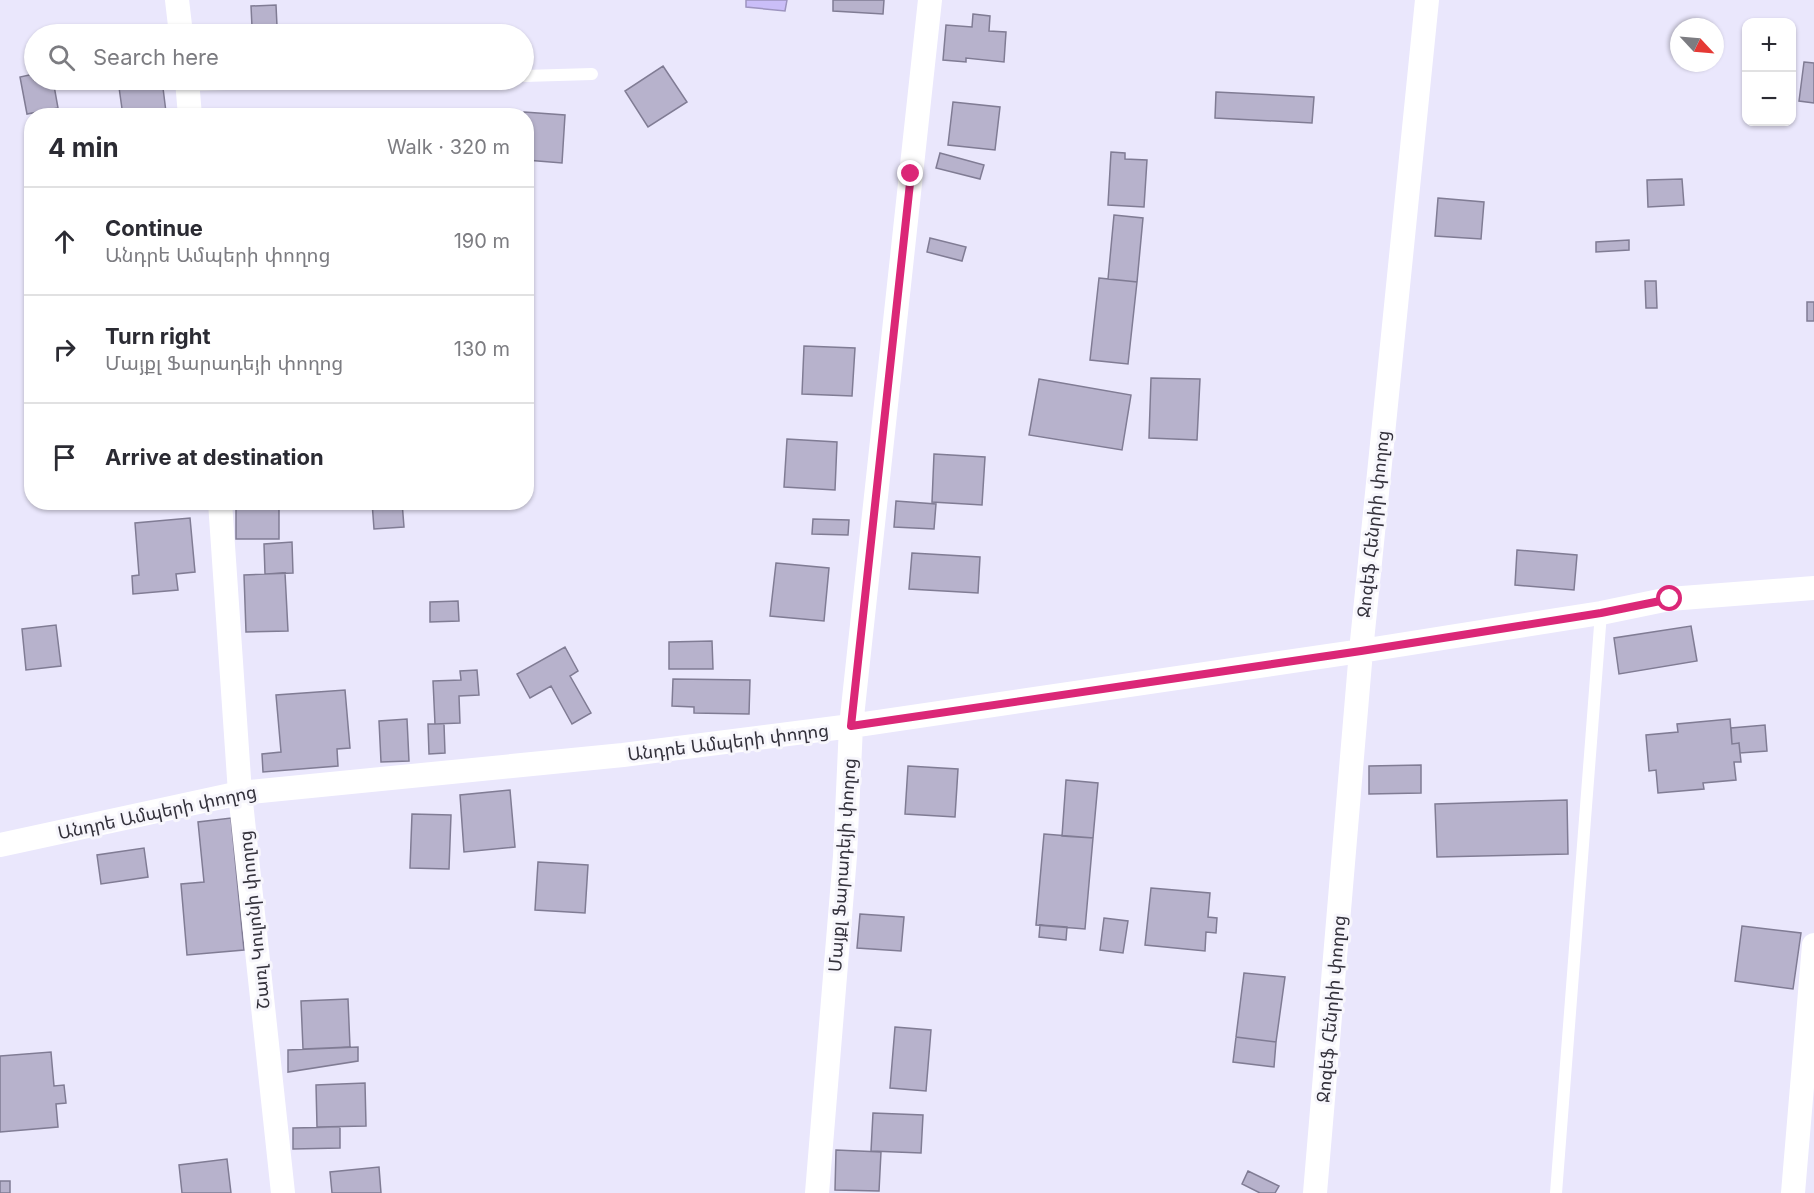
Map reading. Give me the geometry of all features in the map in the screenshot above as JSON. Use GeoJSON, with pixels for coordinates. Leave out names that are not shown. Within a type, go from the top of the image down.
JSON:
{"type":"FeatureCollection","features":[{"type":"Feature","properties":{"kind":"street"},"geometry":{"type":"LineString","coordinates":[[177,0],[180,24]]}},
{"type":"Feature","properties":{"kind":"street","name":"Մայքլ Ֆարադեյի փողոց"},"geometry":{"type":"LineString","coordinates":[[817,1193],[844,856],[851,726],[930,0]]}},
{"type":"Feature","properties":{"kind":"street","name":"Ջոզեֆ Հենրիի փողոց"},"geometry":{"type":"LineString","coordinates":[[1315,1193],[1361,651],[1427,0]]}},
{"type":"Feature","properties":{"kind":"street"},"geometry":{"type":"LineString","coordinates":[[188,90],[189,108]]}},
{"type":"Feature","properties":{"kind":"street","name":"Շառլ Կուլոնի փողոց"},"geometry":{"type":"LineString","coordinates":[[221,510],[240,793],[283,1193]]}},
{"type":"Feature","properties":{"kind":"street","name":"Անդրե Ամպերի փողոց"},"geometry":{"type":"LineString","coordinates":[[0,845],[240,793],[623,755],[851,726],[1361,651],[1601,613],[1670,599],[1814,588]]}},
{"type":"Feature","properties":{"kind":"street"},"geometry":{"type":"LineString","coordinates":[[1793,1193],[1814,945]]}},
{"type":"Feature","properties":{"kind":"lane"},"geometry":{"type":"LineString","coordinates":[[534,76],[592,74]]}},
{"type":"Feature","properties":{"kind":"lane"},"geometry":{"type":"LineString","coordinates":[[1556,1193],[1601,613]]}},
{"type":"Feature","properties":{"kind":"shaded area"},"geometry":{"type":"Polygon","coordinates":[[[746,0],[787,0],[785,11],[746,7],[746,0]]]}},
{"type":"Feature","properties":{"kind":"building"},"geometry":{"type":"Polygon","coordinates":[[[833,0],[884,0],[883,14],[833,11],[833,0]]]}},
{"type":"Feature","properties":{"kind":"building"},"geometry":{"type":"Polygon","coordinates":[[[276,5],[277,24],[252,24],[251,6],[276,5]]]}},
{"type":"Feature","properties":{"kind":"building"},"geometry":{"type":"Polygon","coordinates":[[[973,14],[990,16],[989,31],[1006,32],[1004,62],[966,58],[966,62],[943,60],[946,25],[972,27],[973,14]]]}},
{"type":"Feature","properties":{"kind":"building"},"geometry":{"type":"Polygon","coordinates":[[[1804,62],[1814,63],[1814,103],[1799,101],[1804,62]]]}},
{"type":"Feature","properties":{"kind":"building"},"geometry":{"type":"Polygon","coordinates":[[[663,66],[687,102],[648,127],[625,91],[663,66]]]}},
{"type":"Feature","properties":{"kind":"building"},"geometry":{"type":"Polygon","coordinates":[[[24,76],[24,90],[55,90],[58,108],[26,108],[20,77],[24,76]]]}},
{"type":"Feature","properties":{"kind":"building"},"geometry":{"type":"Polygon","coordinates":[[[119,90],[163,90],[166,108],[122,108],[119,90]]]}},
{"type":"Feature","properties":{"kind":"building"},"geometry":{"type":"Polygon","coordinates":[[[1216,92],[1314,97],[1312,123],[1215,118],[1216,92]]]}},
{"type":"Feature","properties":{"kind":"building"},"geometry":{"type":"Polygon","coordinates":[[[953,102],[1000,107],[995,150],[948,145],[953,102]]]}},
{"type":"Feature","properties":{"kind":"building"},"geometry":{"type":"Polygon","coordinates":[[[534,113],[565,115],[562,163],[534,161],[534,113]]]}},
{"type":"Feature","properties":{"kind":"building"},"geometry":{"type":"Polygon","coordinates":[[[1111,152],[1125,153],[1125,159],[1147,160],[1144,207],[1108,205],[1111,152]]]}},
{"type":"Feature","properties":{"kind":"building"},"geometry":{"type":"Polygon","coordinates":[[[940,153],[984,165],[980,179],[936,168],[940,153]]]}},
{"type":"Feature","properties":{"kind":"building"},"geometry":{"type":"Polygon","coordinates":[[[1682,179],[1684,205],[1648,207],[1647,180],[1682,179]]]}},
{"type":"Feature","properties":{"kind":"building"},"geometry":{"type":"Polygon","coordinates":[[[1438,198],[1484,202],[1481,239],[1435,236],[1438,198]]]}},
{"type":"Feature","properties":{"kind":"building"},"geometry":{"type":"Polygon","coordinates":[[[1114,215],[1143,218],[1137,282],[1108,279],[1114,215]]]}},
{"type":"Feature","properties":{"kind":"building"},"geometry":{"type":"Polygon","coordinates":[[[930,238],[966,247],[962,261],[927,252],[930,238]]]}},
{"type":"Feature","properties":{"kind":"building"},"geometry":{"type":"Polygon","coordinates":[[[1629,240],[1629,250],[1596,252],[1596,242],[1629,240]]]}},
{"type":"Feature","properties":{"kind":"building"},"geometry":{"type":"Polygon","coordinates":[[[1099,278],[1137,282],[1128,364],[1090,360],[1099,278]]]}},
{"type":"Feature","properties":{"kind":"building"},"geometry":{"type":"Polygon","coordinates":[[[1645,281],[1656,281],[1657,308],[1646,308],[1645,281]]]}},
{"type":"Feature","properties":{"kind":"building"},"geometry":{"type":"Polygon","coordinates":[[[1807,302],[1814,302],[1814,321],[1807,321],[1807,302]]]}},
{"type":"Feature","properties":{"kind":"building"},"geometry":{"type":"Polygon","coordinates":[[[804,346],[855,348],[852,396],[802,394],[804,346]]]}},
{"type":"Feature","properties":{"kind":"building"},"geometry":{"type":"Polygon","coordinates":[[[1151,378],[1200,379],[1197,440],[1149,438],[1151,378]]]}},
{"type":"Feature","properties":{"kind":"building"},"geometry":{"type":"Polygon","coordinates":[[[1039,379],[1131,395],[1122,450],[1029,435],[1039,379]]]}},
{"type":"Feature","properties":{"kind":"building"},"geometry":{"type":"Polygon","coordinates":[[[787,439],[837,442],[835,490],[784,487],[787,439]]]}},
{"type":"Feature","properties":{"kind":"building"},"geometry":{"type":"Polygon","coordinates":[[[934,454],[985,457],[982,505],[932,502],[934,454]]]}},
{"type":"Feature","properties":{"kind":"building"},"geometry":{"type":"Polygon","coordinates":[[[896,501],[936,504],[934,529],[894,527],[896,501]]]}},
{"type":"Feature","properties":{"kind":"building"},"geometry":{"type":"Polygon","coordinates":[[[236,510],[279,510],[279,539],[236,539],[236,510]]]}},
{"type":"Feature","properties":{"kind":"building"},"geometry":{"type":"Polygon","coordinates":[[[373,510],[403,510],[404,527],[374,529],[373,510]]]}},
{"type":"Feature","properties":{"kind":"building"},"geometry":{"type":"Polygon","coordinates":[[[190,518],[195,572],[176,574],[178,590],[133,594],[132,576],[139,575],[135,523],[190,518]]]}},
{"type":"Feature","properties":{"kind":"building"},"geometry":{"type":"Polygon","coordinates":[[[813,519],[849,520],[848,535],[812,534],[813,519]]]}},
{"type":"Feature","properties":{"kind":"building"},"geometry":{"type":"Polygon","coordinates":[[[292,542],[293,573],[265,574],[264,544],[292,542]]]}},
{"type":"Feature","properties":{"kind":"building"},"geometry":{"type":"Polygon","coordinates":[[[1517,550],[1577,555],[1574,590],[1515,585],[1517,550]]]}},
{"type":"Feature","properties":{"kind":"building"},"geometry":{"type":"Polygon","coordinates":[[[912,553],[980,557],[978,593],[909,589],[912,553]]]}},
{"type":"Feature","properties":{"kind":"building"},"geometry":{"type":"Polygon","coordinates":[[[776,563],[829,568],[824,621],[770,616],[776,563]]]}},
{"type":"Feature","properties":{"kind":"building"},"geometry":{"type":"Polygon","coordinates":[[[285,573],[288,631],[246,632],[244,575],[285,573]]]}},
{"type":"Feature","properties":{"kind":"building"},"geometry":{"type":"Polygon","coordinates":[[[458,601],[459,621],[430,622],[430,602],[458,601]]]}},
{"type":"Feature","properties":{"kind":"building"},"geometry":{"type":"Polygon","coordinates":[[[56,625],[61,666],[26,670],[22,629],[56,625]]]}},
{"type":"Feature","properties":{"kind":"building"},"geometry":{"type":"Polygon","coordinates":[[[1691,626],[1697,661],[1619,674],[1614,638],[1691,626]]]}},
{"type":"Feature","properties":{"kind":"building"},"geometry":{"type":"Polygon","coordinates":[[[712,641],[713,669],[669,669],[669,642],[712,641]]]}},
{"type":"Feature","properties":{"kind":"building"},"geometry":{"type":"Polygon","coordinates":[[[565,647],[578,671],[570,676],[591,713],[572,724],[551,686],[530,698],[517,674],[565,647]]]}},
{"type":"Feature","properties":{"kind":"building"},"geometry":{"type":"Polygon","coordinates":[[[477,670],[479,695],[459,696],[460,723],[435,724],[433,681],[461,680],[460,671],[477,670]]]}},
{"type":"Feature","properties":{"kind":"building"},"geometry":{"type":"Polygon","coordinates":[[[673,679],[750,680],[749,714],[694,713],[694,707],[672,706],[673,679]]]}},
{"type":"Feature","properties":{"kind":"building"},"geometry":{"type":"Polygon","coordinates":[[[345,690],[350,748],[337,749],[338,766],[263,772],[262,754],[281,752],[276,695],[345,690]]]}},
{"type":"Feature","properties":{"kind":"building"},"geometry":{"type":"Polygon","coordinates":[[[407,719],[409,761],[381,762],[379,721],[407,719]]]}},
{"type":"Feature","properties":{"kind":"building"},"geometry":{"type":"Polygon","coordinates":[[[1730,719],[1732,744],[1739,743],[1741,762],[1734,762],[1736,780],[1703,783],[1704,789],[1658,793],[1656,770],[1649,771],[1646,735],[1678,732],[1677,724],[1730,719]]]}},
{"type":"Feature","properties":{"kind":"building"},"geometry":{"type":"Polygon","coordinates":[[[428,724],[444,724],[445,753],[429,754],[428,724]]]}},
{"type":"Feature","properties":{"kind":"building"},"geometry":{"type":"Polygon","coordinates":[[[1765,725],[1767,751],[1740,753],[1739,743],[1732,744],[1731,728],[1765,725]]]}},
{"type":"Feature","properties":{"kind":"building"},"geometry":{"type":"Polygon","coordinates":[[[1421,765],[1421,793],[1369,794],[1369,766],[1421,765]]]}},
{"type":"Feature","properties":{"kind":"building"},"geometry":{"type":"Polygon","coordinates":[[[908,766],[958,769],[955,817],[905,814],[908,766]]]}},
{"type":"Feature","properties":{"kind":"building"},"geometry":{"type":"Polygon","coordinates":[[[1066,780],[1098,783],[1093,838],[1062,836],[1066,780]]]}},
{"type":"Feature","properties":{"kind":"building"},"geometry":{"type":"Polygon","coordinates":[[[510,790],[515,847],[464,852],[460,795],[510,790]]]}},
{"type":"Feature","properties":{"kind":"building"},"geometry":{"type":"Polygon","coordinates":[[[1567,800],[1568,854],[1437,857],[1435,804],[1567,800]]]}},
{"type":"Feature","properties":{"kind":"building"},"geometry":{"type":"Polygon","coordinates":[[[412,814],[451,815],[449,869],[410,868],[412,814]]]}},
{"type":"Feature","properties":{"kind":"building"},"geometry":{"type":"Polygon","coordinates":[[[231,818],[244,950],[187,955],[181,884],[204,882],[198,822],[231,818]]]}},
{"type":"Feature","properties":{"kind":"building"},"geometry":{"type":"Polygon","coordinates":[[[1044,834],[1093,838],[1085,929],[1036,925],[1044,834]]]}},
{"type":"Feature","properties":{"kind":"building"},"geometry":{"type":"Polygon","coordinates":[[[144,848],[148,877],[101,884],[97,855],[144,848]]]}},
{"type":"Feature","properties":{"kind":"building"},"geometry":{"type":"Polygon","coordinates":[[[538,862],[588,865],[585,913],[535,910],[538,862]]]}},
{"type":"Feature","properties":{"kind":"building"},"geometry":{"type":"Polygon","coordinates":[[[1151,888],[1210,893],[1208,917],[1217,918],[1216,933],[1206,932],[1205,951],[1145,945],[1151,888]]]}},
{"type":"Feature","properties":{"kind":"building"},"geometry":{"type":"Polygon","coordinates":[[[860,914],[904,917],[901,951],[857,948],[860,914]]]}},
{"type":"Feature","properties":{"kind":"building"},"geometry":{"type":"Polygon","coordinates":[[[1104,918],[1128,921],[1123,953],[1100,950],[1104,918]]]}},
{"type":"Feature","properties":{"kind":"building"},"geometry":{"type":"Polygon","coordinates":[[[1040,925],[1067,927],[1066,940],[1039,937],[1040,925]]]}},
{"type":"Feature","properties":{"kind":"building"},"geometry":{"type":"Polygon","coordinates":[[[1742,926],[1801,933],[1793,989],[1735,981],[1742,926]]]}},
{"type":"Feature","properties":{"kind":"building"},"geometry":{"type":"Polygon","coordinates":[[[1244,973],[1285,977],[1276,1042],[1236,1037],[1244,973]]]}},
{"type":"Feature","properties":{"kind":"building"},"geometry":{"type":"Polygon","coordinates":[[[348,999],[350,1047],[303,1049],[301,1001],[348,999]]]}},
{"type":"Feature","properties":{"kind":"building"},"geometry":{"type":"Polygon","coordinates":[[[895,1027],[931,1030],[926,1091],[890,1088],[895,1027]]]}},
{"type":"Feature","properties":{"kind":"building"},"geometry":{"type":"Polygon","coordinates":[[[1236,1037],[1276,1042],[1274,1067],[1233,1062],[1236,1037]]]}},
{"type":"Feature","properties":{"kind":"building"},"geometry":{"type":"Polygon","coordinates":[[[358,1047],[358,1061],[288,1072],[288,1050],[358,1047]]]}},
{"type":"Feature","properties":{"kind":"building"},"geometry":{"type":"Polygon","coordinates":[[[51,1052],[54,1086],[64,1085],[66,1103],[56,1104],[58,1127],[0,1132],[0,1056],[51,1052]]]}},
{"type":"Feature","properties":{"kind":"building"},"geometry":{"type":"Polygon","coordinates":[[[365,1083],[366,1126],[317,1127],[316,1085],[365,1083]]]}},
{"type":"Feature","properties":{"kind":"building"},"geometry":{"type":"Polygon","coordinates":[[[873,1113],[923,1115],[921,1153],[871,1151],[873,1113]]]}},
{"type":"Feature","properties":{"kind":"building"},"geometry":{"type":"Polygon","coordinates":[[[340,1127],[340,1148],[293,1149],[293,1128],[340,1127]]]}},
{"type":"Feature","properties":{"kind":"building"},"geometry":{"type":"Polygon","coordinates":[[[836,1150],[881,1152],[879,1191],[835,1190],[836,1150]]]}},
{"type":"Feature","properties":{"kind":"building"},"geometry":{"type":"Polygon","coordinates":[[[227,1159],[231,1193],[182,1193],[179,1165],[227,1159]]]}},
{"type":"Feature","properties":{"kind":"building"},"geometry":{"type":"Polygon","coordinates":[[[379,1167],[381,1193],[332,1193],[330,1172],[379,1167]]]}},
{"type":"Feature","properties":{"kind":"building"},"geometry":{"type":"Polygon","coordinates":[[[1248,1171],[1279,1186],[1275,1193],[1260,1193],[1242,1184],[1248,1171]]]}},
{"type":"Feature","properties":{"kind":"building"},"geometry":{"type":"Polygon","coordinates":[[[0,1181],[10,1181],[10,1193],[0,1193],[0,1181]]]}},
{"type":"Feature","properties":{"kind":"route"},"geometry":{"type":"LineString","coordinates":[[911,174],[851,726],[1361,651],[1601,613],[1670,599]]}}]}
